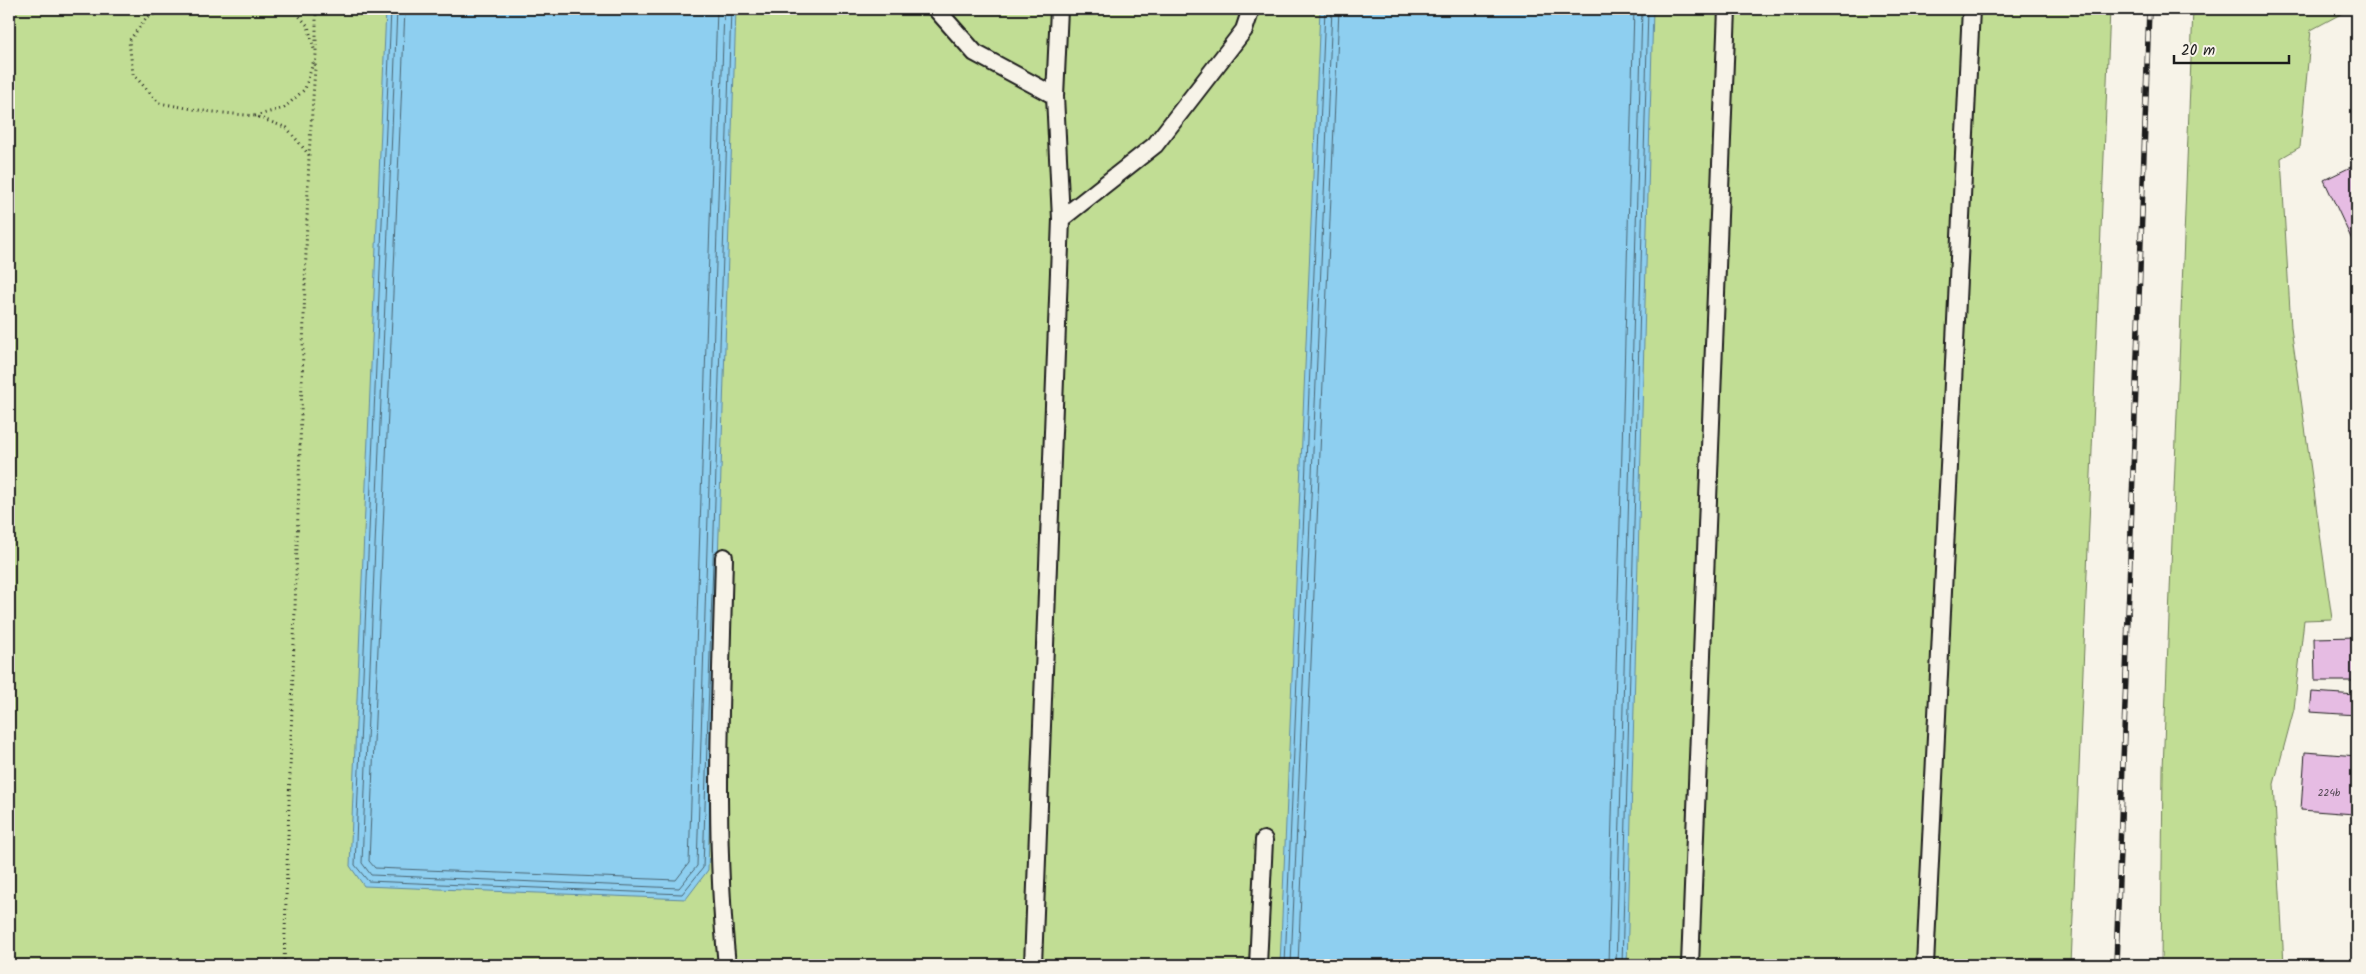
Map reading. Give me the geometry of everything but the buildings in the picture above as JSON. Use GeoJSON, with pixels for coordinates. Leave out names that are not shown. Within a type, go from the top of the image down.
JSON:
{"type":"FeatureCollection","features":[{"type":"Feature","properties":{"kind":"lane"},"geometry":{"type":"LineString","coordinates":[[936,9],[975,53],[1055,96]]}},
{"type":"Feature","properties":{"kind":"lane"},"geometry":{"type":"LineString","coordinates":[[1033,965],[1062,219],[1055,96],[1059,9]]}},
{"type":"Feature","properties":{"kind":"lane"},"geometry":{"type":"LineString","coordinates":[[1062,219],[1155,145],[1244,30],[1251,9]]}},
{"type":"Feature","properties":{"kind":"lane"},"geometry":{"type":"LineString","coordinates":[[1690,965],[1727,9]]}},
{"type":"Feature","properties":{"kind":"lane"},"geometry":{"type":"LineString","coordinates":[[1925,965],[1971,9]]}},
{"type":"Feature","properties":{"kind":"lane"},"geometry":{"type":"LineString","coordinates":[[724,557],[719,787],[723,927],[727,965]]}},
{"type":"Feature","properties":{"kind":"lane"},"geometry":{"type":"LineString","coordinates":[[1258,965],[1264,840]]}},
{"type":"Feature","properties":{"kind":"path"},"geometry":{"type":"LineString","coordinates":[[168,9],[148,17],[129,41],[132,74],[159,103],[204,111],[254,116],[287,128],[309,155]]}},
{"type":"Feature","properties":{"kind":"path"},"geometry":{"type":"LineString","coordinates":[[254,116],[284,108],[305,89],[316,54],[308,26],[293,9]]}},
{"type":"Feature","properties":{"kind":"path"},"geometry":{"type":"LineString","coordinates":[[284,965],[309,155],[316,54],[316,9]]}},
{"type":"Feature","properties":{"kind":"green space"},"geometry":{"type":"Polygon","coordinates":[[[9,9],[2110,9],[2071,965],[9,965],[9,9]]]}},
{"type":"Feature","properties":{"kind":"green space"},"geometry":{"type":"Polygon","coordinates":[[[2193,9],[2350,9],[2311,30],[2300,147],[2281,158],[2291,328],[2332,619],[2304,620],[2294,709],[2274,784],[2284,965],[2161,965],[2163,769],[2193,9]]]}},
{"type":"Feature","properties":{"kind":"water"},"geometry":{"type":"Polygon","coordinates":[[[386,9],[736,9],[708,870],[686,899],[364,886],[350,866],[386,9]]]}},
{"type":"Feature","properties":{"kind":"water"},"geometry":{"type":"Polygon","coordinates":[[[1320,9],[1653,9],[1627,965],[1280,965],[1320,9]]]}},
{"type":"Feature","properties":{"kind":"railway"},"geometry":{"type":"LineString","coordinates":[[2116,965],[2149,9]]}}]}
